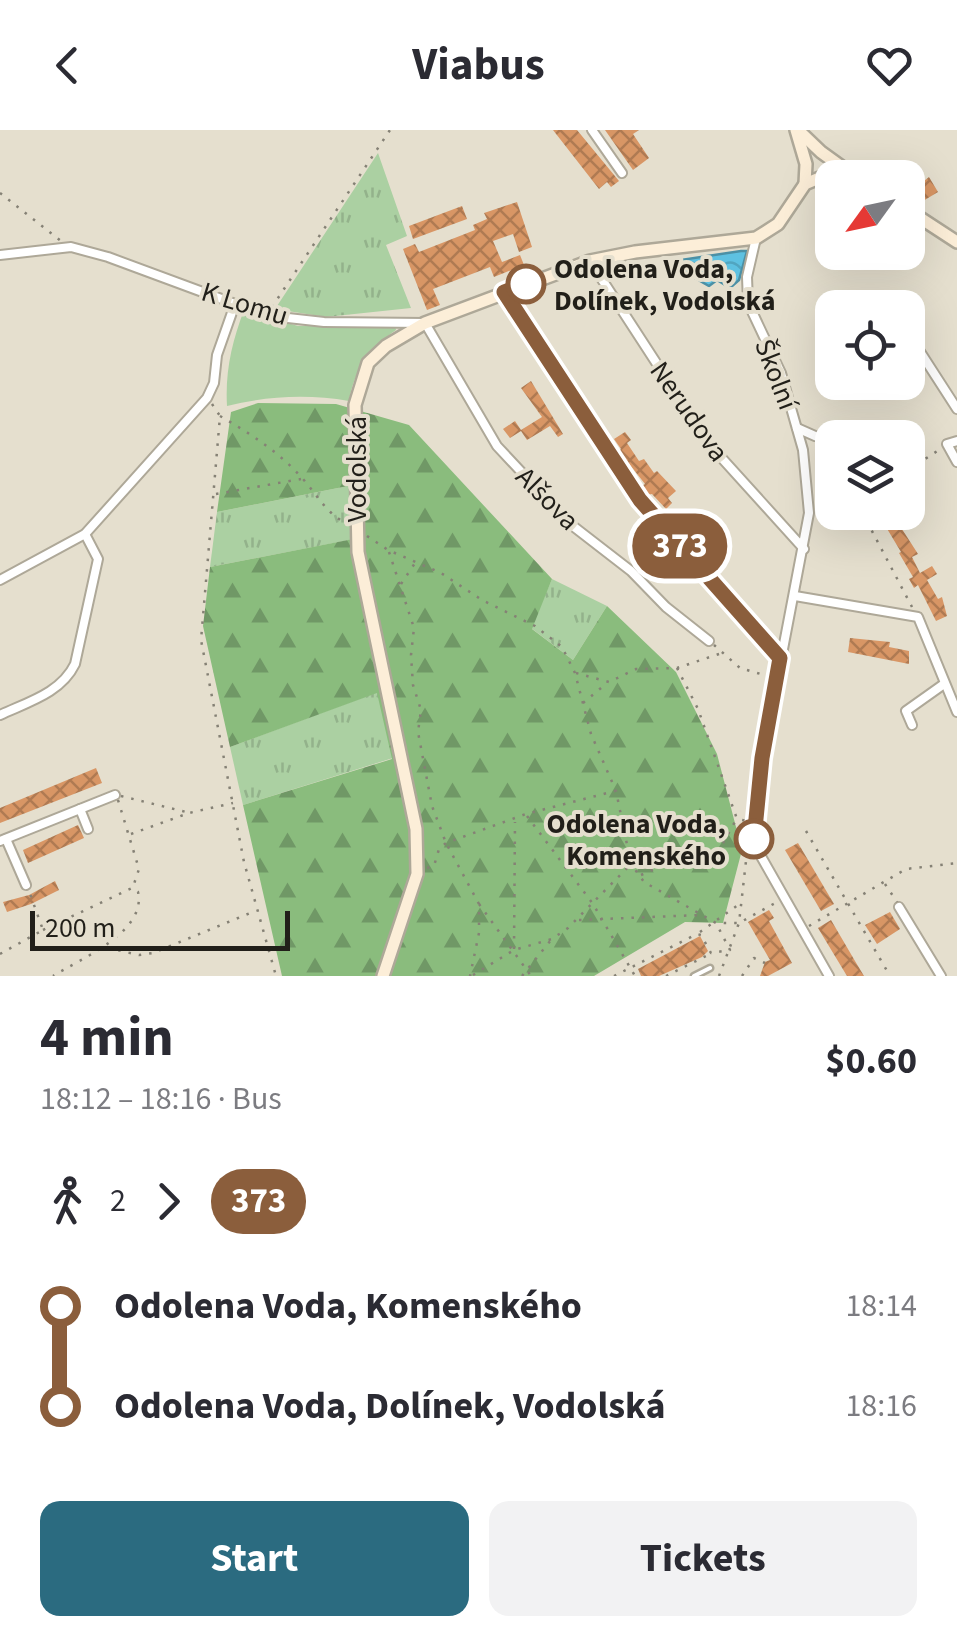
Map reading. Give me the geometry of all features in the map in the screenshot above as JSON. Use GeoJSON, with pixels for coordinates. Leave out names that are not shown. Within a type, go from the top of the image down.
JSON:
{"type":"FeatureCollection","features":[{"type":"Feature","properties":{"kind":"street"},"geometry":{"type":"LineString","coordinates":[[592,130],[622,173]]}},
{"type":"Feature","properties":{"kind":"street"},"geometry":{"type":"LineString","coordinates":[[797,130],[833,160]]}},
{"type":"Feature","properties":{"kind":"street"},"geometry":{"type":"LineString","coordinates":[[756,238],[778,224],[805,184],[806,164],[797,130]]}},
{"type":"Feature","properties":{"kind":"street"},"geometry":{"type":"LineString","coordinates":[[805,184],[815,180]]}},
{"type":"Feature","properties":{"kind":"street"},"geometry":{"type":"LineString","coordinates":[[925,220],[955,238]]}},
{"type":"Feature","properties":{"kind":"street","name":"Vodolská"},"geometry":{"type":"LineString","coordinates":[[383,976],[418,868],[416,829],[356,528],[355,405],[365,369],[379,351],[425,323],[590,262],[635,252],[756,238]]}},
{"type":"Feature","properties":{"kind":"street","name":"Školní"},"geometry":{"type":"LineString","coordinates":[[754,844],[762,758],[804,549],[808,477],[781,373],[748,303],[747,277],[756,238]]}},
{"type":"Feature","properties":{"kind":"street","name":"K Lomu"},"geometry":{"type":"LineString","coordinates":[[71,247],[269,314],[306,321],[425,323]]}},
{"type":"Feature","properties":{"kind":"street"},"geometry":{"type":"LineString","coordinates":[[0,255],[71,247]]}},
{"type":"Feature","properties":{"kind":"street","name":"Nerudova"},"geometry":{"type":"LineString","coordinates":[[590,262],[709,444],[804,549]]}},
{"type":"Feature","properties":{"kind":"street"},"geometry":{"type":"LineString","coordinates":[[504,292],[640,500],[780,658]]}},
{"type":"Feature","properties":{"kind":"street"},"geometry":{"type":"LineString","coordinates":[[0,580],[85,534],[208,398],[235,304]]}},
{"type":"Feature","properties":{"kind":"street","name":"Alšova"},"geometry":{"type":"LineString","coordinates":[[425,323],[497,446],[569,523],[632,571],[666,607],[709,641]]}},
{"type":"Feature","properties":{"kind":"street"},"geometry":{"type":"LineString","coordinates":[[925,359],[957,409]]}},
{"type":"Feature","properties":{"kind":"street"},"geometry":{"type":"LineString","coordinates":[[797,428],[815,436]]}},
{"type":"Feature","properties":{"kind":"street"},"geometry":{"type":"LineString","coordinates":[[952,442],[957,462]]}},
{"type":"Feature","properties":{"kind":"street"},"geometry":{"type":"LineString","coordinates":[[0,716],[58,688],[75,664],[98,559],[85,534]]}},
{"type":"Feature","properties":{"kind":"street"},"geometry":{"type":"LineString","coordinates":[[795,596],[918,617],[957,712]]}},
{"type":"Feature","properties":{"kind":"street"},"geometry":{"type":"LineString","coordinates":[[912,725],[906,711],[944,684]]}},
{"type":"Feature","properties":{"kind":"street"},"geometry":{"type":"LineString","coordinates":[[26,885],[3,840],[115,795]]}},
{"type":"Feature","properties":{"kind":"street"},"geometry":{"type":"LineString","coordinates":[[80,809],[88,828]]}},
{"type":"Feature","properties":{"kind":"street"},"geometry":{"type":"LineString","coordinates":[[754,844],[829,976]]}},
{"type":"Feature","properties":{"kind":"street"},"geometry":{"type":"LineString","coordinates":[[900,906],[941,976]]}},
{"type":"Feature","properties":{"kind":"lane"},"geometry":{"type":"LineString","coordinates":[[694,976],[718,973]]}},
{"type":"Feature","properties":{"kind":"path"},"geometry":{"type":"LineString","coordinates":[[269,314],[390,130]]}},
{"type":"Feature","properties":{"kind":"path"},"geometry":{"type":"LineString","coordinates":[[0,193],[71,247]]}},
{"type":"Feature","properties":{"kind":"path"},"geometry":{"type":"LineString","coordinates":[[208,398],[220,416],[268,444],[303,479],[328,512],[388,550],[441,572],[482,600],[552,637],[562,647],[575,672],[591,734],[616,791],[631,864],[644,882],[716,923],[739,923],[783,898]]}},
{"type":"Feature","properties":{"kind":"path"},"geometry":{"type":"LineString","coordinates":[[220,416],[201,640],[233,803],[276,976]]}},
{"type":"Feature","properties":{"kind":"path"},"geometry":{"type":"LineString","coordinates":[[925,459],[952,442]]}},
{"type":"Feature","properties":{"kind":"path"},"geometry":{"type":"LineString","coordinates":[[214,495],[303,479]]}},
{"type":"Feature","properties":{"kind":"path"},"geometry":{"type":"LineString","coordinates":[[872,530],[918,617]]}},
{"type":"Feature","properties":{"kind":"path"},"geometry":{"type":"LineString","coordinates":[[388,550],[414,628],[410,655],[413,685],[421,710],[418,732],[432,806],[446,843],[478,904],[529,974]]}},
{"type":"Feature","properties":{"kind":"path"},"geometry":{"type":"LineString","coordinates":[[401,584],[415,562]]}},
{"type":"Feature","properties":{"kind":"path"},"geometry":{"type":"LineString","coordinates":[[709,641],[740,668],[776,680]]}},
{"type":"Feature","properties":{"kind":"path"},"geometry":{"type":"LineString","coordinates":[[583,703],[609,682],[636,669],[677,668],[722,652]]}},
{"type":"Feature","properties":{"kind":"path"},"geometry":{"type":"LineString","coordinates":[[677,668],[698,709],[738,820]]}},
{"type":"Feature","properties":{"kind":"path"},"geometry":{"type":"LineString","coordinates":[[575,672],[609,682]]}},
{"type":"Feature","properties":{"kind":"path"},"geometry":{"type":"LineString","coordinates":[[418,868],[434,866],[446,843],[526,814],[616,791]]}},
{"type":"Feature","properties":{"kind":"path"},"geometry":{"type":"LineString","coordinates":[[115,795],[189,813]]}},
{"type":"Feature","properties":{"kind":"path"},"geometry":{"type":"LineString","coordinates":[[0,954],[132,888],[140,868],[115,795]]}},
{"type":"Feature","properties":{"kind":"path"},"geometry":{"type":"LineString","coordinates":[[131,834],[189,813],[233,803]]}},
{"type":"Feature","properties":{"kind":"path"},"geometry":{"type":"LineString","coordinates":[[526,814],[593,904],[635,976]]}},
{"type":"Feature","properties":{"kind":"path"},"geometry":{"type":"LineString","coordinates":[[514,950],[515,819]]}},
{"type":"Feature","properties":{"kind":"path"},"geometry":{"type":"LineString","coordinates":[[640,876],[684,856],[709,860],[718,852],[732,823],[755,822]]}},
{"type":"Feature","properties":{"kind":"path"},"geometry":{"type":"LineString","coordinates":[[806,831],[890,976]]}},
{"type":"Feature","properties":{"kind":"path"},"geometry":{"type":"LineString","coordinates":[[718,973],[739,923],[748,844],[754,844]]}},
{"type":"Feature","properties":{"kind":"path"},"geometry":{"type":"LineString","coordinates":[[802,930],[906,869],[957,863]]}},
{"type":"Feature","properties":{"kind":"path"},"geometry":{"type":"LineString","coordinates":[[471,976],[514,950],[552,939],[579,920],[631,864]]}},
{"type":"Feature","properties":{"kind":"path"},"geometry":{"type":"LineString","coordinates":[[884,882],[900,906]]}},
{"type":"Feature","properties":{"kind":"path"},"geometry":{"type":"LineString","coordinates":[[26,885],[43,930]]}},
{"type":"Feature","properties":{"kind":"path"},"geometry":{"type":"LineString","coordinates":[[52,976],[106,948],[138,912],[138,892],[132,888]]}},
{"type":"Feature","properties":{"kind":"path"},"geometry":{"type":"LineString","coordinates":[[471,976],[479,933],[478,904]]}},
{"type":"Feature","properties":{"kind":"path"},"geometry":{"type":"LineString","coordinates":[[614,976],[698,934],[740,904]]}},
{"type":"Feature","properties":{"kind":"path"},"geometry":{"type":"LineString","coordinates":[[106,948],[139,955],[152,953],[258,910]]}},
{"type":"Feature","properties":{"kind":"path"},"geometry":{"type":"LineString","coordinates":[[579,920],[701,915]]}},
{"type":"Feature","properties":{"kind":"path"},"geometry":{"type":"LineString","coordinates":[[716,923],[730,950]]}},
{"type":"Feature","properties":{"kind":"path"},"geometry":{"type":"LineString","coordinates":[[698,934],[711,953]]}},
{"type":"Feature","properties":{"kind":"path"},"geometry":{"type":"LineString","coordinates":[[522,976],[529,974],[552,939]]}},
{"type":"Feature","properties":{"kind":"path"},"geometry":{"type":"LineString","coordinates":[[666,976],[711,953],[730,950]]}},
{"type":"Feature","properties":{"kind":"path"},"geometry":{"type":"LineString","coordinates":[[742,976],[754,958],[765,963]]}},
{"type":"Feature","properties":{"kind":"green space"},"geometry":{"type":"Polygon","coordinates":[[[378,153],[407,236],[386,245],[411,308],[326,317],[275,309],[378,153]]]}},
{"type":"Feature","properties":{"kind":"green space"},"geometry":{"type":"Polygon","coordinates":[[[244,310],[298,326],[395,325],[396,330],[365,360],[349,401],[288,397],[227,406],[230,357],[244,310]]]}},
{"type":"Feature","properties":{"kind":"green space"},"geometry":{"type":"Polygon","coordinates":[[[258,403],[336,404],[409,425],[552,579],[532,629],[573,660],[607,606],[676,672],[717,754],[742,850],[723,923],[685,922],[594,976],[282,976],[243,805],[392,759],[377,693],[230,747],[203,626],[210,567],[353,539],[353,485],[217,512],[231,412],[258,403]]]}},
{"type":"Feature","properties":{"kind":"green space"},"geometry":{"type":"Polygon","coordinates":[[[353,485],[354,539],[210,567],[217,512],[353,485]]]}},
{"type":"Feature","properties":{"kind":"green space"},"geometry":{"type":"Polygon","coordinates":[[[552,579],[607,606],[573,660],[531,628],[552,579]]]}},
{"type":"Feature","properties":{"kind":"green space"},"geometry":{"type":"Polygon","coordinates":[[[378,692],[393,758],[243,805],[230,747],[378,692]]]}},
{"type":"Feature","properties":{"kind":"water"},"geometry":{"type":"Polygon","coordinates":[[[747,251],[739,280],[730,288],[717,280],[709,286],[674,266],[674,261],[747,251]]]}},
{"type":"Feature","properties":{"kind":"building"},"geometry":{"type":"Polygon","coordinates":[[[553,130],[577,130],[619,181],[611,187],[607,182],[599,189],[553,130]]]}},
{"type":"Feature","properties":{"kind":"building"},"geometry":{"type":"Polygon","coordinates":[[[605,130],[639,130],[633,134],[649,158],[633,170],[605,130]]]}},
{"type":"Feature","properties":{"kind":"building"},"geometry":{"type":"Polygon","coordinates":[[[929,177],[938,192],[925,200],[925,180],[929,177]]]}},
{"type":"Feature","properties":{"kind":"building"},"geometry":{"type":"Polygon","coordinates":[[[517,202],[532,247],[519,252],[513,234],[493,241],[502,262],[520,255],[524,265],[494,277],[490,267],[433,289],[440,305],[427,310],[403,249],[415,244],[419,252],[475,230],[473,225],[487,219],[484,213],[517,202]]]}},
{"type":"Feature","properties":{"kind":"building"},"geometry":{"type":"Polygon","coordinates":[[[462,206],[467,219],[413,239],[409,226],[462,206]]]}},
{"type":"Feature","properties":{"kind":"building"},"geometry":{"type":"Polygon","coordinates":[[[531,381],[563,434],[558,437],[550,426],[527,440],[521,431],[510,438],[503,429],[515,421],[521,430],[542,417],[521,388],[531,381]]]}},
{"type":"Feature","properties":{"kind":"building"},"geometry":{"type":"Polygon","coordinates":[[[625,432],[639,461],[644,459],[676,491],[668,498],[672,503],[666,509],[652,494],[646,495],[640,487],[645,484],[619,451],[614,439],[625,432]]]}},
{"type":"Feature","properties":{"kind":"building"},"geometry":{"type":"Polygon","coordinates":[[[888,530],[903,530],[918,554],[912,557],[920,573],[932,566],[937,574],[927,580],[938,599],[942,597],[947,616],[936,621],[918,585],[914,588],[909,579],[913,577],[888,530]]]}},
{"type":"Feature","properties":{"kind":"building"},"geometry":{"type":"Polygon","coordinates":[[[850,638],[890,642],[889,647],[909,651],[909,664],[848,652],[850,638]]]}},
{"type":"Feature","properties":{"kind":"building"},"geometry":{"type":"Polygon","coordinates":[[[96,768],[102,783],[0,823],[0,808],[96,768]]]}},
{"type":"Feature","properties":{"kind":"building"},"geometry":{"type":"Polygon","coordinates":[[[78,825],[84,838],[28,863],[23,850],[78,825]]]}},
{"type":"Feature","properties":{"kind":"building"},"geometry":{"type":"Polygon","coordinates":[[[798,843],[834,904],[821,911],[785,850],[798,843]]]}},
{"type":"Feature","properties":{"kind":"building"},"geometry":{"type":"Polygon","coordinates":[[[55,881],[59,890],[7,912],[3,902],[29,895],[55,881]]]}},
{"type":"Feature","properties":{"kind":"building"},"geometry":{"type":"Polygon","coordinates":[[[769,910],[774,918],[769,921],[792,963],[768,976],[760,976],[765,962],[770,960],[748,922],[769,910]]]}},
{"type":"Feature","properties":{"kind":"building"},"geometry":{"type":"Polygon","coordinates":[[[890,912],[900,929],[877,944],[865,925],[890,912]]]}},
{"type":"Feature","properties":{"kind":"building"},"geometry":{"type":"Polygon","coordinates":[[[831,920],[864,976],[847,976],[818,928],[831,920]]]}},
{"type":"Feature","properties":{"kind":"building"},"geometry":{"type":"Polygon","coordinates":[[[700,936],[708,951],[702,957],[659,976],[641,976],[638,969],[700,936]]]}},
{"type":"Feature","properties":{"kind":"bus line","name":"373"},"geometry":{"type":"LineString","coordinates":[[526,284],[504,292],[640,500],[780,658],[762,758],[754,839]]}},
{"type":"Feature","properties":{"kind":"place","name":"Odolena Voda, Dolínek, Vodolská"},"geometry":{"type":"Point","coordinates":[526,284]}},
{"type":"Feature","properties":{"kind":"place","name":"Odolena Voda, Komenského"},"geometry":{"type":"Point","coordinates":[754,839]}}]}
